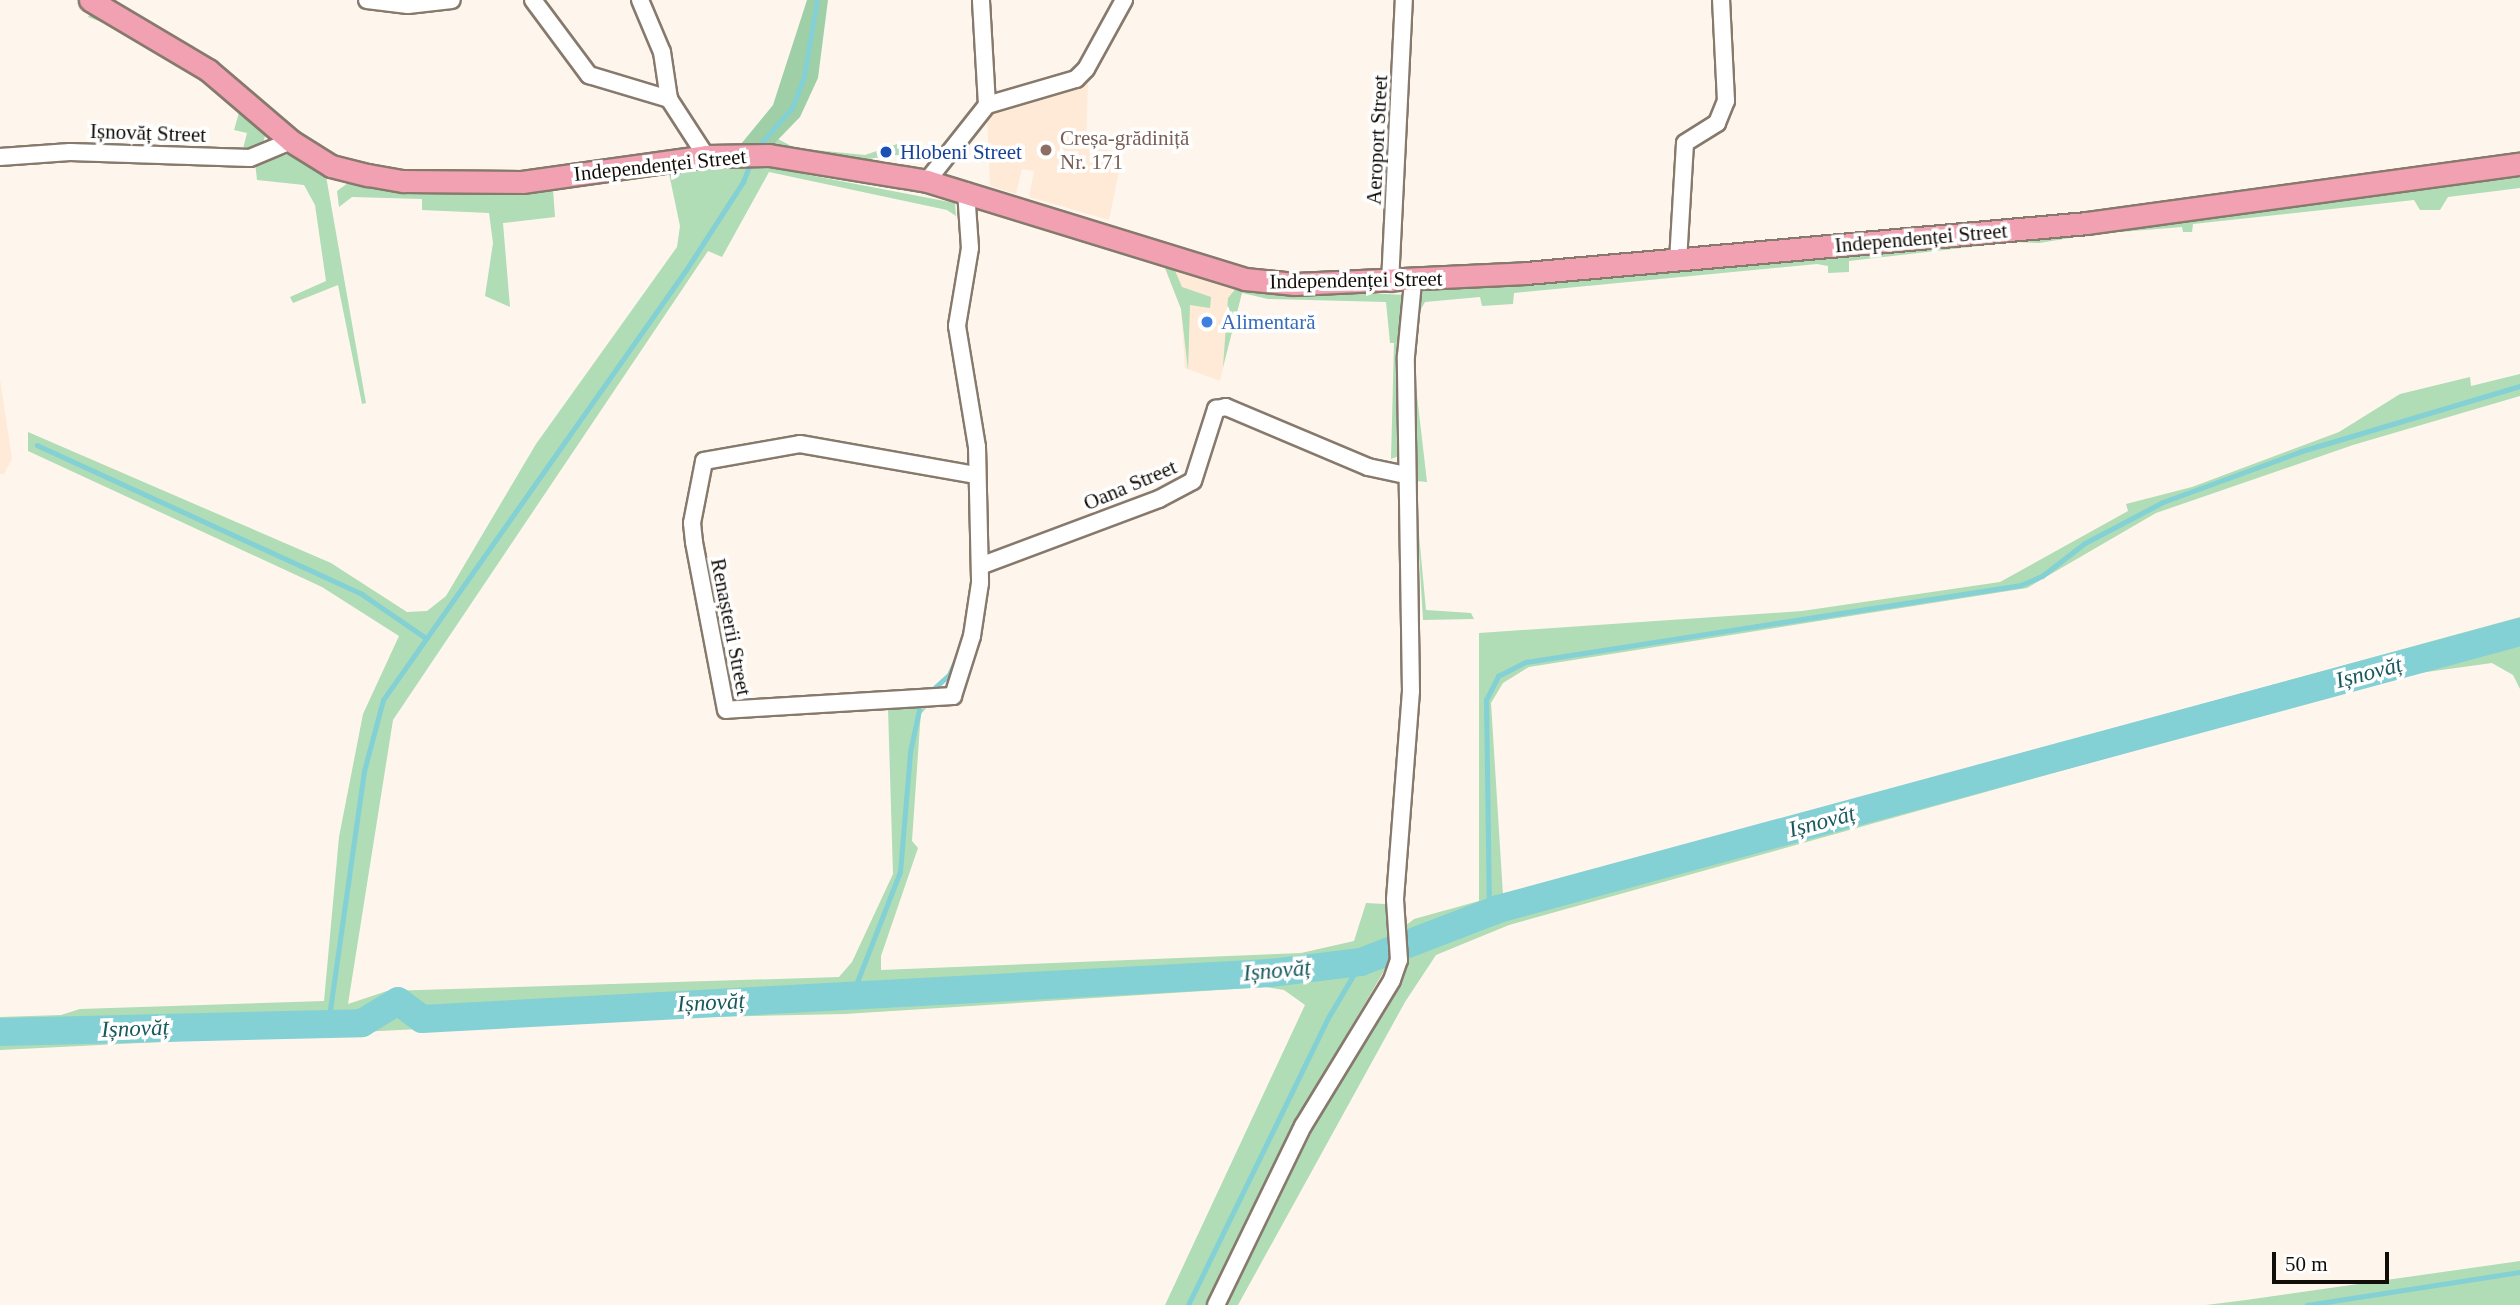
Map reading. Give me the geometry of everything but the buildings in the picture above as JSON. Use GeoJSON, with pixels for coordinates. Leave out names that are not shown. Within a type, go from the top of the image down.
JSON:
{"type":"FeatureCollection","features":[{"type":"Feature","properties":{"kind":"main road","name":"Independenței Street"},"geometry":{"type":"LineString","coordinates":[[90,0],[208,70],[291,141],[331,166],[403,181],[522,182],[706,156],[741,153],[769,155],[927,181],[1245,279],[1295,284],[1413,282],[1678,261],[2087,223],[2520,164]]}},
{"type":"Feature","properties":{"kind":"street"},"geometry":{"type":"LineString","coordinates":[[367,0],[408,5],[452,0]]}},
{"type":"Feature","properties":{"kind":"street"},"geometry":{"type":"LineString","coordinates":[[533,0],[589,75],[669,99]]}},
{"type":"Feature","properties":{"kind":"street"},"geometry":{"type":"LineString","coordinates":[[640,0],[662,52],[669,99],[706,156]]}},
{"type":"Feature","properties":{"kind":"street"},"geometry":{"type":"LineString","coordinates":[[981,0],[987,105]]}},
{"type":"Feature","properties":{"kind":"street"},"geometry":{"type":"LineString","coordinates":[[927,181],[987,105],[1076,79],[1086,69],[1124,0]]}},
{"type":"Feature","properties":{"kind":"street","name":"Aeroport Street"},"geometry":{"type":"LineString","coordinates":[[1390,283],[1404,0]]}},
{"type":"Feature","properties":{"kind":"street"},"geometry":{"type":"LineString","coordinates":[[1678,261],[1685,143],[1717,123],[1726,101],[1721,0]]}},
{"type":"Feature","properties":{"kind":"street","name":"Ișnovăț Street"},"geometry":{"type":"LineString","coordinates":[[0,157],[70,152],[250,158],[291,141]]}},
{"type":"Feature","properties":{"kind":"street","name":"Renașterii Street"},"geometry":{"type":"LineString","coordinates":[[966,191],[970,248],[957,326],[977,447],[980,566],[972,636],[953,696],[726,710],[692,523],[704,461],[800,443],[976,475]]}},
{"type":"Feature","properties":{"kind":"street"},"geometry":{"type":"LineString","coordinates":[[1216,1305],[1303,1126],[1392,980],[1399,960],[1395,899],[1411,691],[1405,475],[1405,356],[1413,282]]}},
{"type":"Feature","properties":{"kind":"street","name":"Oana Street"},"geometry":{"type":"LineString","coordinates":[[980,566],[1159,499],[1193,481],[1216,409],[1226,407],[1368,467],[1405,475]]}},
{"type":"Feature","properties":{"kind":"shaded area","name":"Creșa-grădiniță Nr. 171"},"geometry":{"type":"Polygon","coordinates":[[[1088,80],[1086,148],[1123,152],[1109,220],[1029,197],[1034,171],[1022,169],[1016,194],[990,186],[987,116],[1088,80]]]}},
{"type":"Feature","properties":{"kind":"shaded area"},"geometry":{"type":"Polygon","coordinates":[[[1165,268],[1242,292],[1220,381],[1185,368],[1181,309],[1165,268]]]}},
{"type":"Feature","properties":{"kind":"shaded area"},"geometry":{"type":"Polygon","coordinates":[[[0,379],[12,459],[4,474],[0,474],[0,379]]]}},
{"type":"Feature","properties":{"kind":"green space"},"geometry":{"type":"Polygon","coordinates":[[[807,0],[828,0],[818,78],[800,117],[769,149],[741,144],[773,105],[807,0]]]}},
{"type":"Feature","properties":{"kind":"green space"},"geometry":{"type":"Polygon","coordinates":[[[92,12],[209,80],[267,130],[262,146],[242,153],[247,133],[234,130],[240,109],[200,79],[117,28],[88,17],[92,12]]]}},
{"type":"Feature","properties":{"kind":"green space"},"geometry":{"type":"Polygon","coordinates":[[[778,139],[795,148],[865,155],[900,143],[916,156],[893,155],[851,162],[769,149],[778,139]]]}},
{"type":"Feature","properties":{"kind":"green space"},"geometry":{"type":"Polygon","coordinates":[[[295,153],[322,168],[326,176],[366,403],[362,404],[338,285],[293,303],[290,297],[326,281],[315,205],[304,185],[257,180],[255,162],[295,153]]]}},
{"type":"Feature","properties":{"kind":"green space"},"geometry":{"type":"Polygon","coordinates":[[[736,161],[955,203],[956,216],[947,210],[769,172],[722,257],[708,251],[393,720],[348,1004],[387,991],[839,977],[852,962],[893,874],[888,708],[931,703],[921,714],[920,725],[912,841],[918,848],[881,956],[881,970],[1301,953],[1354,941],[1366,903],[1385,904],[1389,913],[1391,959],[1304,1107],[1208,1305],[1165,1305],[1305,1005],[1284,990],[1266,987],[845,1014],[620,1019],[0,1050],[0,1017],[61,1015],[80,1009],[324,1001],[339,837],[363,714],[399,636],[322,587],[28,451],[28,432],[331,563],[407,612],[427,611],[446,596],[536,444],[677,247],[680,226],[668,169],[736,161]]]}},
{"type":"Feature","properties":{"kind":"green space"},"geometry":{"type":"Polygon","coordinates":[[[2520,176],[2520,188],[2448,197],[2440,210],[2420,210],[2414,200],[2193,224],[2192,232],[2183,232],[2182,227],[2120,232],[2120,226],[2520,176]]]}},
{"type":"Feature","properties":{"kind":"green space"},"geometry":{"type":"Polygon","coordinates":[[[352,180],[513,191],[553,189],[555,217],[503,223],[510,307],[485,296],[493,243],[489,213],[422,210],[422,199],[352,197],[339,207],[337,191],[352,180]]]}},
{"type":"Feature","properties":{"kind":"green space"},"geometry":{"type":"Polygon","coordinates":[[[2103,229],[2102,233],[2039,243],[2014,242],[1849,261],[1849,272],[1828,273],[1828,266],[1817,264],[1514,293],[1513,304],[1482,306],[1480,297],[1425,302],[1417,316],[1418,292],[1423,289],[2103,229]]]}},
{"type":"Feature","properties":{"kind":"green space"},"geometry":{"type":"Polygon","coordinates":[[[1088,237],[1173,266],[1182,287],[1211,297],[1210,308],[1190,305],[1188,370],[1181,309],[1165,268],[1088,237]]]}},
{"type":"Feature","properties":{"kind":"green space"},"geometry":{"type":"Polygon","coordinates":[[[1238,286],[1405,295],[1399,456],[1391,459],[1394,343],[1390,343],[1386,302],[1268,299],[1242,293],[1223,367],[1228,298],[1238,286]]]}},
{"type":"Feature","properties":{"kind":"green space"},"geometry":{"type":"Polygon","coordinates":[[[2520,374],[2520,396],[2353,445],[2156,513],[2027,588],[1529,667],[1503,683],[1491,703],[1503,895],[2520,617],[2520,689],[2513,675],[2492,663],[2405,675],[1509,925],[1436,955],[1405,1002],[1238,1305],[1227,1305],[1323,1109],[1397,988],[1409,957],[1405,926],[1414,919],[1479,901],[1479,633],[1802,611],[2000,582],[2128,511],[2126,504],[2192,487],[2339,432],[2400,394],[2470,377],[2471,386],[2520,374]]]}},
{"type":"Feature","properties":{"kind":"green space"},"geometry":{"type":"Polygon","coordinates":[[[1413,387],[1416,387],[1427,482],[1416,481],[1413,387]]]}},
{"type":"Feature","properties":{"kind":"green space"},"geometry":{"type":"Polygon","coordinates":[[[1416,502],[1426,610],[1471,613],[1474,619],[1423,620],[1416,502]]]}},
{"type":"Feature","properties":{"kind":"green space"},"geometry":{"type":"Polygon","coordinates":[[[2520,1261],[2520,1305],[2206,1305],[2246,1300],[2520,1261]]]}},
{"type":"Feature","properties":{"kind":"waterway"},"geometry":{"type":"LineString","coordinates":[[756,149],[792,108],[804,76],[817,0]]}},
{"type":"Feature","properties":{"kind":"waterway"},"geometry":{"type":"LineString","coordinates":[[328,1024],[364,771],[383,700],[686,270],[743,182],[751,161]]}},
{"type":"Feature","properties":{"kind":"waterway"},"geometry":{"type":"LineString","coordinates":[[1489,913],[1486,700],[1498,676],[1526,662],[2021,585],[2042,576],[2085,543],[2163,502],[2302,451],[2520,386]]}},
{"type":"Feature","properties":{"kind":"waterway"},"geometry":{"type":"LineString","coordinates":[[37,445],[362,594],[426,638]]}},
{"type":"Feature","properties":{"kind":"waterway","name":"Ișnovăț"},"geometry":{"type":"LineString","coordinates":[[0,1032],[362,1023],[398,1001],[422,1019],[1270,973],[1361,962],[1498,909],[2520,632]]}},
{"type":"Feature","properties":{"kind":"waterway"},"geometry":{"type":"LineString","coordinates":[[930,692],[949,675],[958,655]]}},
{"type":"Feature","properties":{"kind":"waterway"},"geometry":{"type":"LineString","coordinates":[[852,995],[900,872],[910,752],[919,710]]}},
{"type":"Feature","properties":{"kind":"waterway"},"geometry":{"type":"LineString","coordinates":[[1188,1305],[1328,1018],[1361,962]]}},
{"type":"Feature","properties":{"kind":"waterway"},"geometry":{"type":"LineString","coordinates":[[2307,1305],[2520,1272]]}},
{"type":"Feature","properties":{"kind":"place","name":"Creșa-grădiniță Nr. 171"},"geometry":{"type":"Point","coordinates":[1046,150]}},
{"type":"Feature","properties":{"kind":"place","name":"Hlobeni Street"},"geometry":{"type":"Point","coordinates":[886,152]}},
{"type":"Feature","properties":{"kind":"place","name":"Alimentară"},"geometry":{"type":"Point","coordinates":[1207,322]}}]}
